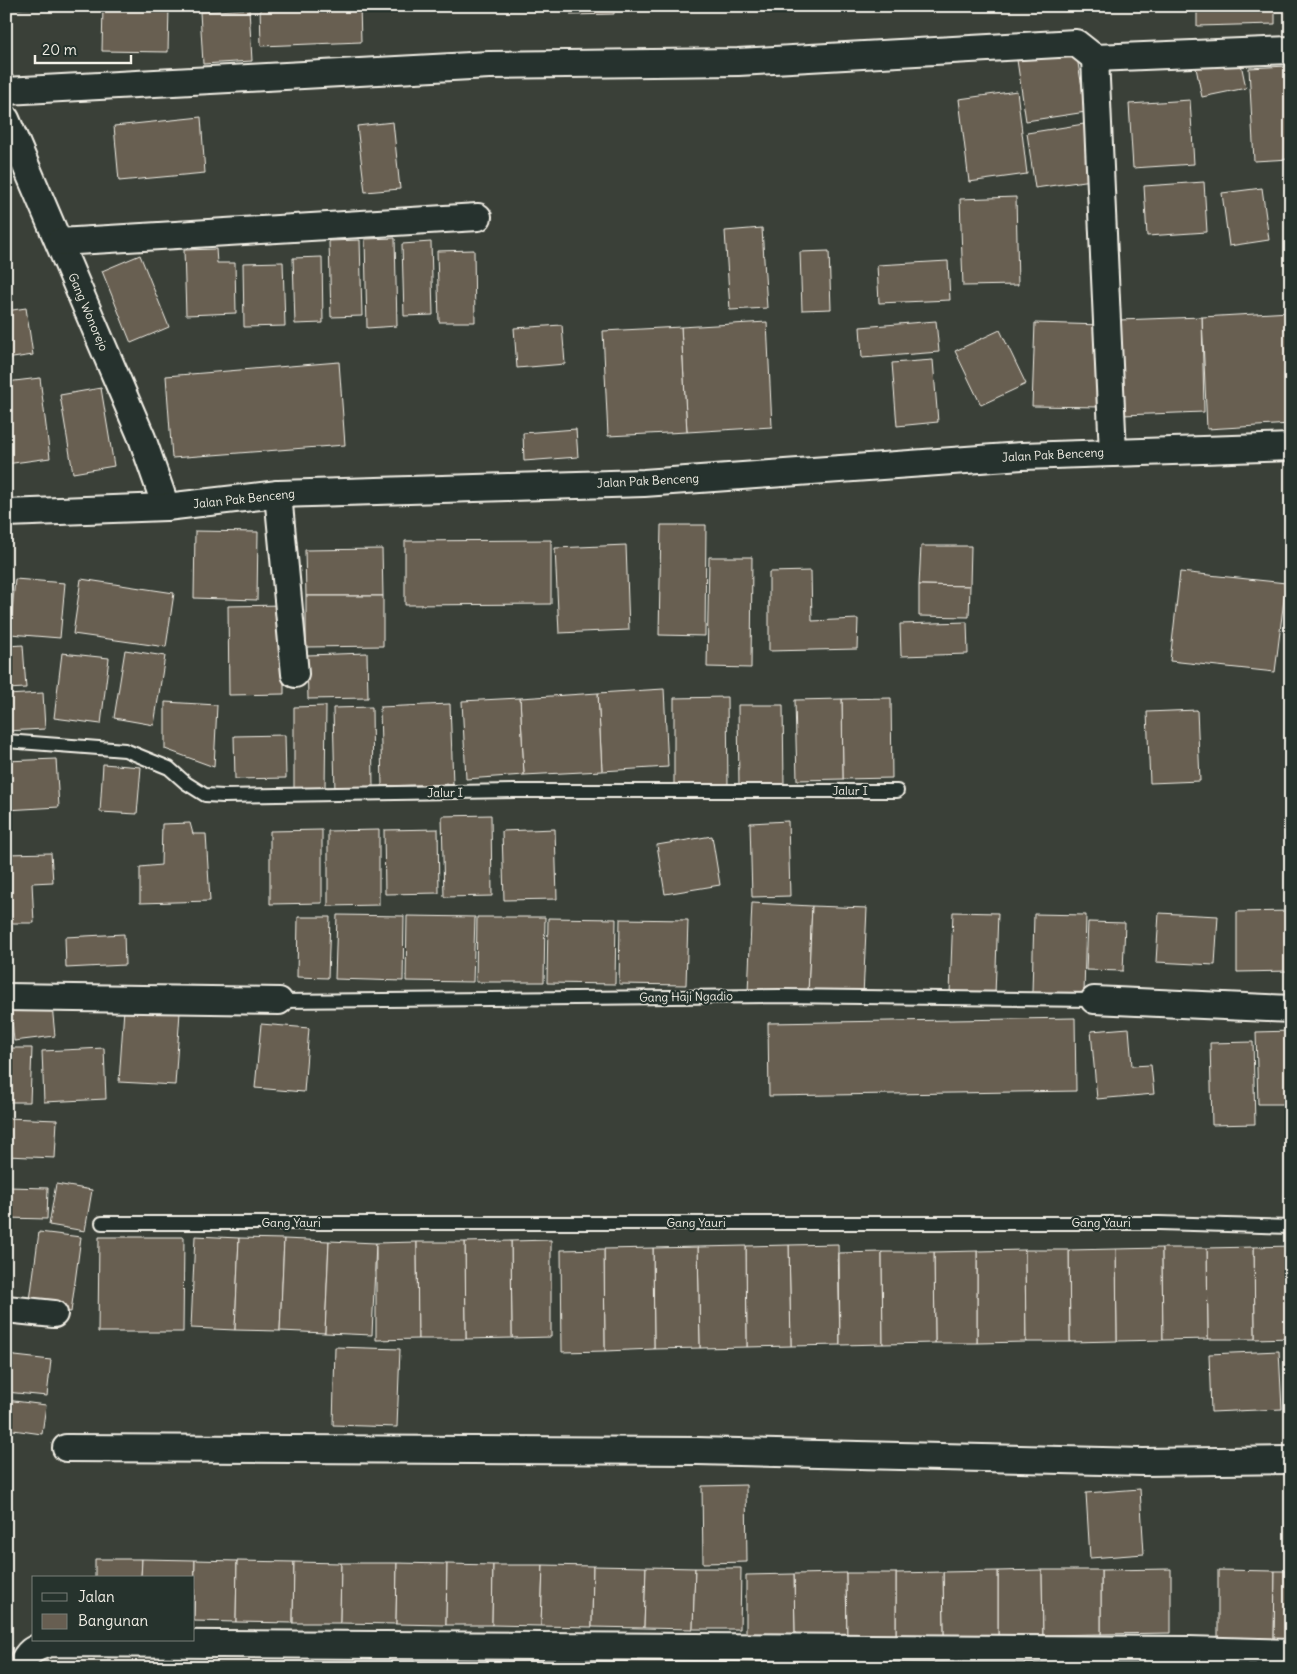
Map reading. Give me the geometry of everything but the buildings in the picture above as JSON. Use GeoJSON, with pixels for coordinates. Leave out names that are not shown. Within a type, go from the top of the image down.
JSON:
{"type":"FeatureCollection","features":[{"type":"Feature","properties":{"kind":"street"},"geometry":{"type":"LineString","coordinates":[[6,91],[490,65],[738,62],[1076,43],[1095,58],[1291,50]]}},
{"type":"Feature","properties":{"kind":"street"},"geometry":{"type":"LineString","coordinates":[[1095,58],[1113,453]]}},
{"type":"Feature","properties":{"kind":"street","name":"Gang Wonorejo"},"geometry":{"type":"LineString","coordinates":[[6,119],[142,438],[166,507]]}},
{"type":"Feature","properties":{"kind":"street"},"geometry":{"type":"LineString","coordinates":[[59,242],[478,217]]}},
{"type":"Feature","properties":{"kind":"street","name":"Jalan Pak Benceng"},"geometry":{"type":"LineString","coordinates":[[6,513],[166,507],[278,494],[644,482],[1022,456],[1291,447]]}},
{"type":"Feature","properties":{"kind":"street"},"geometry":{"type":"LineString","coordinates":[[278,494],[295,674]]}},
{"type":"Feature","properties":{"kind":"street"},"geometry":{"type":"LineString","coordinates":[[6,997],[279,1001]]}},
{"type":"Feature","properties":{"kind":"street"},"geometry":{"type":"LineString","coordinates":[[1094,1000],[1291,1009]]}},
{"type":"Feature","properties":{"kind":"street"},"geometry":{"type":"LineString","coordinates":[[6,1309],[54,1314]]}},
{"type":"Feature","properties":{"kind":"street"},"geometry":{"type":"LineString","coordinates":[[66,1448],[697,1451],[1143,1462],[1291,1460]]}},
{"type":"Feature","properties":{"kind":"street"},"geometry":{"type":"LineString","coordinates":[[20,1668],[24,1658],[31,1649],[50,1643],[1187,1650],[1291,1653]]}},
{"type":"Feature","properties":{"kind":"lane","name":"Jalur I"},"geometry":{"type":"LineString","coordinates":[[6,742],[125,750],[169,768],[186,783],[205,795],[896,791]]}},
{"type":"Feature","properties":{"kind":"lane","name":"Gang Haji Ngadio"},"geometry":{"type":"LineString","coordinates":[[279,1001],[780,996],[1094,1000]]}},
{"type":"Feature","properties":{"kind":"lane","name":"Gang Yauri"},"geometry":{"type":"LineString","coordinates":[[102,1223],[1159,1223],[1291,1227]]}}]}
